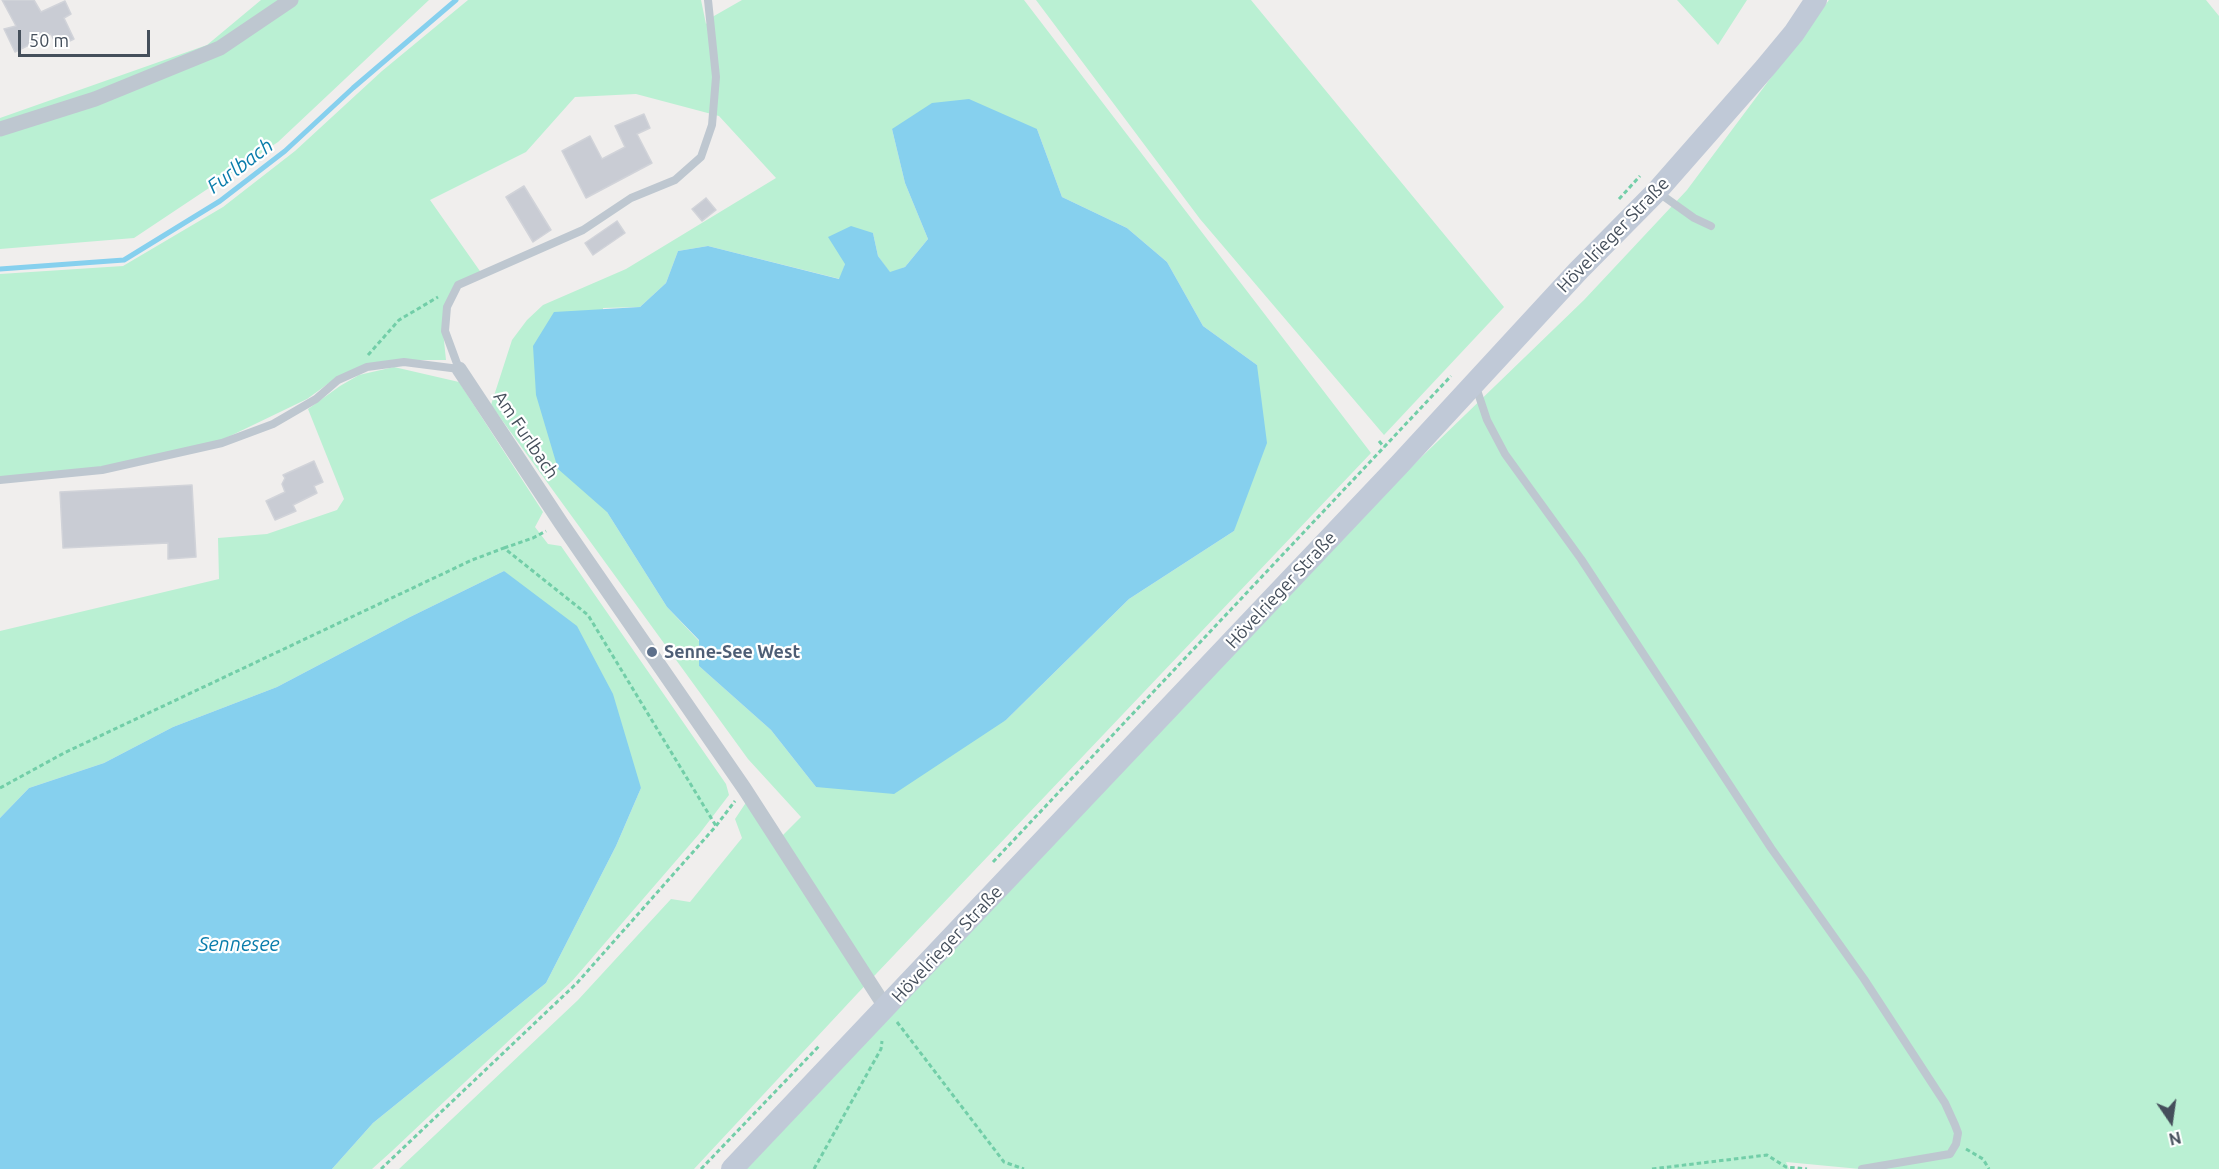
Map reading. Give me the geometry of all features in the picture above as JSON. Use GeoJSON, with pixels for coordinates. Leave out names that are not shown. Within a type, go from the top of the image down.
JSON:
{"type":"FeatureCollection","features":[{"type":"Feature","properties":{"kind":"main road","name":"Hövelrieger Straße"},"geometry":{"type":"LineString","coordinates":[[732,1169],[886,1008],[1466,376],[1578,271],[1657,191],[1765,68],[1794,33],[1816,0]]}},
{"type":"Feature","properties":{"kind":"street"},"geometry":{"type":"LineString","coordinates":[[0,129],[95,99],[220,48],[291,0]]}},
{"type":"Feature","properties":{"kind":"street","name":"Am Furlbach"},"geometry":{"type":"LineString","coordinates":[[459,369],[561,523],[744,789],[886,1008]]}},
{"type":"Feature","properties":{"kind":"lane"},"geometry":{"type":"LineString","coordinates":[[0,480],[102,470],[222,443],[273,424],[316,399],[338,380],[357,371],[393,362],[459,369],[445,331],[447,307],[458,285],[583,230],[631,198],[675,180],[700,157],[712,125],[716,77],[708,0]]}},
{"type":"Feature","properties":{"kind":"lane"},"geometry":{"type":"LineString","coordinates":[[1657,191],[1694,218],[1711,225]]}},
{"type":"Feature","properties":{"kind":"lane"},"geometry":{"type":"LineString","coordinates":[[1466,376],[1505,454],[1581,560],[1771,848],[1864,979],[1945,1103],[1958,1132],[1956,1144],[1950,1154],[1862,1169]]}},
{"type":"Feature","properties":{"kind":"path"},"geometry":{"type":"LineString","coordinates":[[1616,202],[1640,176]]}},
{"type":"Feature","properties":{"kind":"path"},"geometry":{"type":"LineString","coordinates":[[357,371],[372,349],[399,320],[458,285]]}},
{"type":"Feature","properties":{"kind":"path"},"geometry":{"type":"LineString","coordinates":[[987,868],[1466,376]]}},
{"type":"Feature","properties":{"kind":"path"},"geometry":{"type":"LineString","coordinates":[[0,788],[64,753],[472,560],[533,538],[561,523]]}},
{"type":"Feature","properties":{"kind":"path"},"geometry":{"type":"LineString","coordinates":[[504,548],[588,615],[716,826]]}},
{"type":"Feature","properties":{"kind":"path"},"geometry":{"type":"LineString","coordinates":[[381,1169],[577,983],[716,826],[744,789]]}},
{"type":"Feature","properties":{"kind":"path"},"geometry":{"type":"LineString","coordinates":[[886,1008],[1005,1162],[1024,1169]]}},
{"type":"Feature","properties":{"kind":"path"},"geometry":{"type":"LineString","coordinates":[[814,1169],[881,1049],[882,1039]]}},
{"type":"Feature","properties":{"kind":"path"},"geometry":{"type":"LineString","coordinates":[[700,1169],[824,1040]]}},
{"type":"Feature","properties":{"kind":"path"},"geometry":{"type":"LineString","coordinates":[[1956,1144],[1983,1159],[1989,1169]]}},
{"type":"Feature","properties":{"kind":"path"},"geometry":{"type":"LineString","coordinates":[[1652,1169],[1767,1155],[1786,1167],[1807,1169]]}},
{"type":"Feature","properties":{"kind":"green space"},"geometry":{"type":"Polygon","coordinates":[[[261,0],[429,0],[278,142],[134,238],[0,249],[0,118],[207,45],[261,0]]]}},
{"type":"Feature","properties":{"kind":"green space"},"geometry":{"type":"Polygon","coordinates":[[[468,0],[701,0],[706,24],[714,16],[742,0],[1024,0],[1371,453],[694,1169],[399,1169],[578,1000],[671,899],[690,902],[742,838],[735,819],[747,801],[773,845],[801,817],[748,759],[491,405],[512,340],[527,320],[543,305],[626,269],[776,178],[719,116],[636,94],[575,97],[526,152],[430,200],[482,274],[457,285],[443,331],[446,360],[392,360],[367,365],[336,378],[307,399],[224,439],[102,467],[0,478],[0,274],[123,266],[223,207],[295,151],[382,71],[468,0]],[[892,129],[905,183],[928,239],[905,267],[890,273],[878,256],[873,233],[845,264],[840,279],[708,246],[678,251],[666,283],[640,307],[603,308],[607,512],[667,607],[699,641],[699,666],[771,730],[816,787],[1006,720],[1129,599],[1234,531],[1257,365],[1203,326],[1167,262],[1127,228],[1062,197],[1037,129],[892,129]]]}},
{"type":"Feature","properties":{"kind":"green space"},"geometry":{"type":"Polygon","coordinates":[[[1036,0],[1251,0],[1504,307],[1384,435],[1200,219],[1036,0]]]}},
{"type":"Feature","properties":{"kind":"green space"},"geometry":{"type":"Polygon","coordinates":[[[1677,0],[1747,0],[1718,45],[1677,0]]]}},
{"type":"Feature","properties":{"kind":"green space"},"geometry":{"type":"Polygon","coordinates":[[[1829,0],[2206,0],[2219,16],[2219,1169],[1860,1169],[1786,1162],[1789,1169],[746,1169],[1407,471],[1584,300],[1687,190],[1829,0]]]}},
{"type":"Feature","properties":{"kind":"green space"},"geometry":{"type":"Polygon","coordinates":[[[394,367],[459,382],[543,512],[535,527],[548,544],[561,546],[726,784],[729,795],[700,833],[573,980],[392,1151],[372,1169],[332,1169],[373,1123],[546,983],[616,846],[641,788],[504,571],[410,617],[277,687],[173,727],[104,763],[29,788],[0,818],[0,631],[219,579],[218,538],[267,534],[337,510],[344,499],[308,409],[359,375],[394,367]]]}},
{"type":"Feature","properties":{"kind":"water"},"geometry":{"type":"Polygon","coordinates":[[[969,99],[1037,129],[1062,197],[1127,228],[1167,262],[1203,326],[1257,365],[1267,443],[1234,531],[1129,599],[1006,720],[894,794],[816,787],[771,730],[699,666],[699,640],[667,607],[607,512],[558,469],[536,395],[533,346],[554,312],[640,307],[666,283],[678,251],[708,246],[839,279],[845,264],[828,237],[851,226],[873,233],[878,256],[890,272],[905,267],[928,239],[905,183],[892,129],[932,103],[969,99]]]}},
{"type":"Feature","properties":{"kind":"water","name":"Sennesee"},"geometry":{"type":"Polygon","coordinates":[[[504,571],[577,626],[613,694],[641,788],[616,846],[546,983],[373,1123],[332,1169],[0,1169],[0,818],[29,788],[104,763],[173,727],[277,687],[410,617],[504,571]]]}},
{"type":"Feature","properties":{"kind":"building"},"geometry":{"type":"Polygon","coordinates":[[[2,0],[34,0],[41,12],[65,1],[71,14],[64,18],[74,39],[57,47],[51,34],[15,52],[4,29],[16,26],[2,0]]]}},
{"type":"Feature","properties":{"kind":"building"},"geometry":{"type":"Polygon","coordinates":[[[644,114],[650,128],[637,134],[652,163],[586,198],[562,151],[590,136],[602,159],[625,147],[615,126],[644,114]]]}},
{"type":"Feature","properties":{"kind":"building"},"geometry":{"type":"Polygon","coordinates":[[[524,186],[551,230],[533,242],[506,197],[524,186]]]}},
{"type":"Feature","properties":{"kind":"building"},"geometry":{"type":"Polygon","coordinates":[[[706,198],[716,210],[702,221],[692,209],[706,198]]]}},
{"type":"Feature","properties":{"kind":"building"},"geometry":{"type":"Polygon","coordinates":[[[617,221],[625,233],[593,255],[585,243],[617,221]]]}},
{"type":"Feature","properties":{"kind":"building"},"geometry":{"type":"Polygon","coordinates":[[[314,461],[323,482],[314,486],[317,493],[293,505],[296,511],[275,520],[266,501],[285,492],[282,484],[285,478],[283,475],[314,461]]]}},
{"type":"Feature","properties":{"kind":"building"},"geometry":{"type":"Polygon","coordinates":[[[192,485],[196,557],[168,559],[168,543],[63,548],[60,492],[192,485]]]}},
{"type":"Feature","properties":{"kind":"waterway","name":"Furlbach"},"geometry":{"type":"LineString","coordinates":[[0,269],[124,260],[220,201],[285,151],[353,88],[456,0]]}},
{"type":"Feature","properties":{"kind":"place","name":"Senne-See West"},"geometry":{"type":"Point","coordinates":[652,652]}}]}
